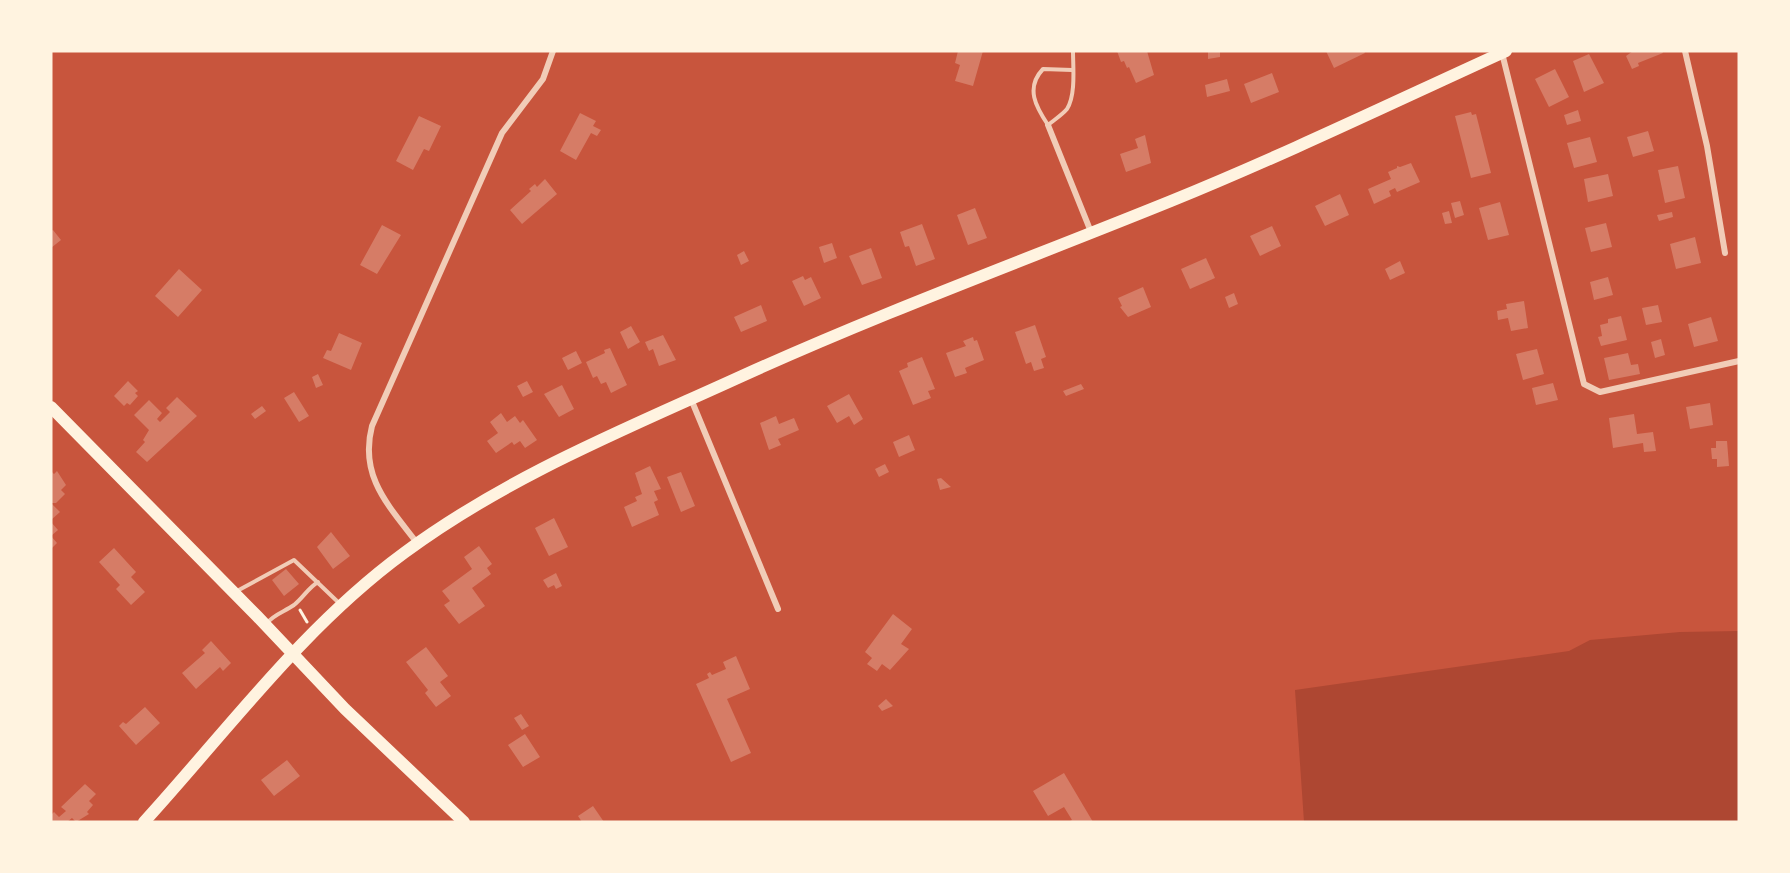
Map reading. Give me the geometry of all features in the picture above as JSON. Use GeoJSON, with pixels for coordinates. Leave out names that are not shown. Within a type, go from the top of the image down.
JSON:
{"type":"FeatureCollection","features":[{"type":"Feature","properties":{"kind":"main road"},"geometry":{"type":"LineString","coordinates":[[144,822],[293,654],[342,606],[417,543],[469,508],[544,466],[690,399],[856,326],[1232,175],[1504,52]]}},
{"type":"Feature","properties":{"kind":"main road"},"geometry":{"type":"LineString","coordinates":[[51,407],[235,593],[345,709],[464,822]]}},
{"type":"Feature","properties":{"kind":"street"},"geometry":{"type":"LineString","coordinates":[[417,543],[374,482],[368,453],[372,426],[502,133],[543,79],[553,51]]}},
{"type":"Feature","properties":{"kind":"street"},"geometry":{"type":"LineString","coordinates":[[1685,51],[1705,135],[1725,253]]}},
{"type":"Feature","properties":{"kind":"street"},"geometry":{"type":"LineString","coordinates":[[1504,52],[1584,384],[1600,392],[1739,361]]}},
{"type":"Feature","properties":{"kind":"street"},"geometry":{"type":"LineString","coordinates":[[1048,125],[1091,232]]}},
{"type":"Feature","properties":{"kind":"street"},"geometry":{"type":"LineString","coordinates":[[690,399],[778,609]]}},
{"type":"Feature","properties":{"kind":"lane"},"geometry":{"type":"LineString","coordinates":[[1072,70],[1043,69],[1037,76],[1033,88],[1035,104],[1048,125],[1067,108],[1072,70],[1073,51]]}},
{"type":"Feature","properties":{"kind":"lane"},"geometry":{"type":"LineString","coordinates":[[235,593],[294,560],[342,606]]}},
{"type":"Feature","properties":{"kind":"lane"},"geometry":{"type":"LineString","coordinates":[[266,625],[276,614],[293,606],[308,588],[318,582]]}},
{"type":"Feature","properties":{"kind":"shaded area"},"geometry":{"type":"Polygon","coordinates":[[[1739,631],[1739,822],[1304,822],[1295,690],[1569,651],[1590,640],[1680,632],[1739,631]]]}},
{"type":"Feature","properties":{"kind":"building"},"geometry":{"type":"Polygon","coordinates":[[[958,51],[983,51],[973,86],[955,81],[960,65],[955,63],[958,51]]]}},
{"type":"Feature","properties":{"kind":"building"},"geometry":{"type":"Polygon","coordinates":[[[1117,51],[1147,51],[1154,75],[1136,83],[1129,67],[1127,68],[1124,61],[1121,62],[1117,51]]]}},
{"type":"Feature","properties":{"kind":"building"},"geometry":{"type":"Polygon","coordinates":[[[1208,51],[1220,51],[1220,57],[1208,59],[1208,51]]]}},
{"type":"Feature","properties":{"kind":"building"},"geometry":{"type":"Polygon","coordinates":[[[1326,51],[1364,51],[1365,53],[1334,68],[1326,51]]]}},
{"type":"Feature","properties":{"kind":"building"},"geometry":{"type":"Polygon","coordinates":[[[1633,51],[1662,51],[1663,53],[1638,63],[1639,66],[1632,69],[1626,56],[1633,51]]]}},
{"type":"Feature","properties":{"kind":"building"},"geometry":{"type":"Polygon","coordinates":[[[1589,54],[1604,83],[1584,92],[1573,61],[1589,54]]]}},
{"type":"Feature","properties":{"kind":"building"},"geometry":{"type":"Polygon","coordinates":[[[1555,69],[1569,97],[1549,107],[1535,79],[1555,69]]]}},
{"type":"Feature","properties":{"kind":"building"},"geometry":{"type":"Polygon","coordinates":[[[1272,73],[1279,92],[1251,103],[1244,84],[1272,73]]]}},
{"type":"Feature","properties":{"kind":"building"},"geometry":{"type":"Polygon","coordinates":[[[1227,79],[1230,91],[1207,97],[1205,85],[1227,79]]]}},
{"type":"Feature","properties":{"kind":"building"},"geometry":{"type":"Polygon","coordinates":[[[1578,110],[1581,121],[1567,125],[1564,115],[1578,110]]]}},
{"type":"Feature","properties":{"kind":"building"},"geometry":{"type":"Polygon","coordinates":[[[1471,112],[1472,115],[1476,114],[1491,173],[1471,178],[1455,116],[1471,112]]]}},
{"type":"Feature","properties":{"kind":"building"},"geometry":{"type":"Polygon","coordinates":[[[580,113],[596,121],[593,126],[601,130],[597,136],[591,133],[576,160],[560,151],[580,113]]]}},
{"type":"Feature","properties":{"kind":"building"},"geometry":{"type":"Polygon","coordinates":[[[419,116],[441,126],[429,151],[424,149],[413,170],[396,161],[419,116]]]}},
{"type":"Feature","properties":{"kind":"building"},"geometry":{"type":"Polygon","coordinates":[[[1648,131],[1654,151],[1633,157],[1627,137],[1648,131]]]}},
{"type":"Feature","properties":{"kind":"building"},"geometry":{"type":"Polygon","coordinates":[[[1145,135],[1151,163],[1126,172],[1120,154],[1138,148],[1135,139],[1145,135]]]}},
{"type":"Feature","properties":{"kind":"building"},"geometry":{"type":"Polygon","coordinates":[[[1590,137],[1597,162],[1574,168],[1567,143],[1590,137]]]}},
{"type":"Feature","properties":{"kind":"building"},"geometry":{"type":"Polygon","coordinates":[[[1411,163],[1420,182],[1397,192],[1395,188],[1389,191],[1391,196],[1374,204],[1368,189],[1391,179],[1388,172],[1397,166],[1411,163]]]}},
{"type":"Feature","properties":{"kind":"building"},"geometry":{"type":"Polygon","coordinates":[[[1678,166],[1685,198],[1665,203],[1658,170],[1678,166]]]}},
{"type":"Feature","properties":{"kind":"building"},"geometry":{"type":"Polygon","coordinates":[[[1608,174],[1613,196],[1588,202],[1584,179],[1608,174]]]}},
{"type":"Feature","properties":{"kind":"building"},"geometry":{"type":"Polygon","coordinates":[[[545,179],[557,194],[522,224],[510,210],[531,191],[529,189],[535,184],[537,187],[545,179]]]}},
{"type":"Feature","properties":{"kind":"building"},"geometry":{"type":"Polygon","coordinates":[[[1340,194],[1349,215],[1325,226],[1315,206],[1340,194]]]}},
{"type":"Feature","properties":{"kind":"building"},"geometry":{"type":"Polygon","coordinates":[[[1460,201],[1464,215],[1455,218],[1451,203],[1460,201]]]}},
{"type":"Feature","properties":{"kind":"building"},"geometry":{"type":"Polygon","coordinates":[[[1500,202],[1509,235],[1488,240],[1479,208],[1500,202]]]}},
{"type":"Feature","properties":{"kind":"building"},"geometry":{"type":"Polygon","coordinates":[[[975,208],[987,238],[968,245],[957,215],[975,208]]]}},
{"type":"Feature","properties":{"kind":"building"},"geometry":{"type":"Polygon","coordinates":[[[1449,211],[1452,223],[1445,224],[1442,213],[1449,211]]]}},
{"type":"Feature","properties":{"kind":"building"},"geometry":{"type":"Polygon","coordinates":[[[1672,212],[1673,217],[1659,221],[1657,215],[1672,212]]]}},
{"type":"Feature","properties":{"kind":"building"},"geometry":{"type":"Polygon","coordinates":[[[1606,223],[1612,247],[1591,252],[1585,228],[1606,223]]]}},
{"type":"Feature","properties":{"kind":"building"},"geometry":{"type":"Polygon","coordinates":[[[922,224],[935,259],[916,266],[909,246],[905,247],[900,232],[922,224]]]}},
{"type":"Feature","properties":{"kind":"building"},"geometry":{"type":"Polygon","coordinates":[[[382,225],[401,235],[377,274],[360,265],[382,225]]]}},
{"type":"Feature","properties":{"kind":"building"},"geometry":{"type":"Polygon","coordinates":[[[1272,226],[1281,246],[1260,256],[1250,236],[1272,226]]]}},
{"type":"Feature","properties":{"kind":"building"},"geometry":{"type":"Polygon","coordinates":[[[53,230],[61,240],[51,248],[51,231],[53,230]]]}},
{"type":"Feature","properties":{"kind":"building"},"geometry":{"type":"Polygon","coordinates":[[[1695,237],[1701,263],[1676,269],[1670,244],[1695,237]]]}},
{"type":"Feature","properties":{"kind":"building"},"geometry":{"type":"Polygon","coordinates":[[[832,243],[837,258],[824,263],[819,247],[832,243]]]}},
{"type":"Feature","properties":{"kind":"building"},"geometry":{"type":"Polygon","coordinates":[[[871,248],[882,278],[862,285],[849,256],[871,248]]]}},
{"type":"Feature","properties":{"kind":"building"},"geometry":{"type":"Polygon","coordinates":[[[744,251],[749,261],[741,265],[737,255],[744,251]]]}},
{"type":"Feature","properties":{"kind":"building"},"geometry":{"type":"Polygon","coordinates":[[[1206,258],[1215,278],[1190,289],[1181,269],[1206,258]]]}},
{"type":"Feature","properties":{"kind":"building"},"geometry":{"type":"Polygon","coordinates":[[[1400,261],[1405,273],[1390,280],[1385,269],[1400,261]]]}},
{"type":"Feature","properties":{"kind":"building"},"geometry":{"type":"Polygon","coordinates":[[[179,269],[202,290],[178,317],[155,296],[179,269]]]}},
{"type":"Feature","properties":{"kind":"building"},"geometry":{"type":"Polygon","coordinates":[[[803,276],[805,280],[811,277],[821,298],[804,306],[792,281],[803,276]]]}},
{"type":"Feature","properties":{"kind":"building"},"geometry":{"type":"Polygon","coordinates":[[[1608,277],[1613,295],[1594,300],[1590,282],[1608,277]]]}},
{"type":"Feature","properties":{"kind":"building"},"geometry":{"type":"Polygon","coordinates":[[[1143,287],[1151,307],[1128,317],[1120,307],[1122,306],[1118,298],[1143,287]]]}},
{"type":"Feature","properties":{"kind":"building"},"geometry":{"type":"Polygon","coordinates":[[[1234,293],[1238,304],[1229,308],[1225,297],[1234,293]]]}},
{"type":"Feature","properties":{"kind":"building"},"geometry":{"type":"Polygon","coordinates":[[[1524,301],[1528,328],[1511,331],[1508,318],[1498,320],[1497,311],[1507,309],[1506,304],[1524,301]]]}},
{"type":"Feature","properties":{"kind":"building"},"geometry":{"type":"Polygon","coordinates":[[[761,305],[767,321],[741,332],[734,317],[761,305]]]}},
{"type":"Feature","properties":{"kind":"building"},"geometry":{"type":"Polygon","coordinates":[[[1658,305],[1662,322],[1646,325],[1642,308],[1658,305]]]}},
{"type":"Feature","properties":{"kind":"building"},"geometry":{"type":"Polygon","coordinates":[[[1621,316],[1627,340],[1601,346],[1598,337],[1602,336],[1600,325],[1608,323],[1608,319],[1621,316]]]}},
{"type":"Feature","properties":{"kind":"building"},"geometry":{"type":"Polygon","coordinates":[[[1711,317],[1718,341],[1694,347],[1688,324],[1711,317]]]}},
{"type":"Feature","properties":{"kind":"building"},"geometry":{"type":"Polygon","coordinates":[[[1035,325],[1046,357],[1041,359],[1044,368],[1034,371],[1031,362],[1026,364],[1015,332],[1035,325]]]}},
{"type":"Feature","properties":{"kind":"building"},"geometry":{"type":"Polygon","coordinates":[[[631,326],[640,342],[628,349],[620,332],[631,326]]]}},
{"type":"Feature","properties":{"kind":"building"},"geometry":{"type":"Polygon","coordinates":[[[339,333],[362,343],[351,370],[323,358],[327,350],[331,351],[339,333]]]}},
{"type":"Feature","properties":{"kind":"building"},"geometry":{"type":"Polygon","coordinates":[[[663,335],[676,360],[659,366],[653,349],[649,351],[645,342],[663,335]]]}},
{"type":"Feature","properties":{"kind":"building"},"geometry":{"type":"Polygon","coordinates":[[[973,337],[974,341],[977,340],[984,360],[965,368],[967,373],[955,377],[946,353],[966,346],[963,341],[973,337]]]}},
{"type":"Feature","properties":{"kind":"building"},"geometry":{"type":"Polygon","coordinates":[[[1661,339],[1665,355],[1655,358],[1651,342],[1661,339]]]}},
{"type":"Feature","properties":{"kind":"building"},"geometry":{"type":"Polygon","coordinates":[[[610,348],[627,385],[611,393],[606,382],[601,384],[597,376],[593,378],[586,362],[610,348]]]}},
{"type":"Feature","properties":{"kind":"building"},"geometry":{"type":"Polygon","coordinates":[[[1537,349],[1544,374],[1523,380],[1516,354],[1537,349]]]}},
{"type":"Feature","properties":{"kind":"building"},"geometry":{"type":"Polygon","coordinates":[[[576,351],[582,363],[568,370],[562,358],[576,351]]]}},
{"type":"Feature","properties":{"kind":"building"},"geometry":{"type":"Polygon","coordinates":[[[1628,353],[1631,365],[1638,364],[1640,374],[1609,380],[1604,358],[1628,353]]]}},
{"type":"Feature","properties":{"kind":"building"},"geometry":{"type":"Polygon","coordinates":[[[922,357],[935,389],[928,391],[931,398],[913,405],[899,371],[908,367],[907,363],[922,357]]]}},
{"type":"Feature","properties":{"kind":"building"},"geometry":{"type":"Polygon","coordinates":[[[318,374],[323,385],[316,388],[312,377],[318,374]]]}},
{"type":"Feature","properties":{"kind":"building"},"geometry":{"type":"Polygon","coordinates":[[[128,381],[138,391],[135,393],[138,396],[130,405],[127,403],[124,406],[114,396],[128,381]]]}},
{"type":"Feature","properties":{"kind":"building"},"geometry":{"type":"Polygon","coordinates":[[[527,381],[533,392],[523,397],[517,386],[527,381]]]}},
{"type":"Feature","properties":{"kind":"building"},"geometry":{"type":"Polygon","coordinates":[[[1553,383],[1558,400],[1536,405],[1532,388],[1553,383]]]}},
{"type":"Feature","properties":{"kind":"building"},"geometry":{"type":"Polygon","coordinates":[[[1081,384],[1084,389],[1066,396],[1063,391],[1081,384]]]}},
{"type":"Feature","properties":{"kind":"building"},"geometry":{"type":"Polygon","coordinates":[[[562,385],[574,409],[559,417],[544,394],[562,385]]]}},
{"type":"Feature","properties":{"kind":"building"},"geometry":{"type":"Polygon","coordinates":[[[294,392],[309,416],[299,422],[284,398],[294,392]]]}},
{"type":"Feature","properties":{"kind":"building"},"geometry":{"type":"Polygon","coordinates":[[[849,394],[863,419],[854,425],[849,416],[837,423],[827,406],[849,394]]]}},
{"type":"Feature","properties":{"kind":"building"},"geometry":{"type":"Polygon","coordinates":[[[177,397],[197,416],[147,462],[136,452],[145,442],[143,440],[149,430],[134,415],[149,400],[162,413],[157,419],[160,422],[170,412],[166,408],[177,397]]]}},
{"type":"Feature","properties":{"kind":"building"},"geometry":{"type":"Polygon","coordinates":[[[1710,403],[1713,425],[1690,429],[1686,407],[1710,403]]]}},
{"type":"Feature","properties":{"kind":"building"},"geometry":{"type":"Polygon","coordinates":[[[262,406],[266,411],[255,419],[251,414],[262,406]]]}},
{"type":"Feature","properties":{"kind":"building"},"geometry":{"type":"Polygon","coordinates":[[[501,413],[507,422],[515,416],[520,423],[523,420],[537,440],[525,448],[520,441],[514,445],[512,442],[496,453],[487,441],[498,433],[490,422],[501,413]]]}},
{"type":"Feature","properties":{"kind":"building"},"geometry":{"type":"Polygon","coordinates":[[[1634,414],[1637,434],[1653,432],[1656,451],[1644,452],[1643,443],[1613,448],[1609,418],[1634,414]]]}},
{"type":"Feature","properties":{"kind":"building"},"geometry":{"type":"Polygon","coordinates":[[[776,416],[779,424],[794,418],[799,430],[778,439],[781,445],[769,450],[760,423],[776,416]]]}},
{"type":"Feature","properties":{"kind":"building"},"geometry":{"type":"Polygon","coordinates":[[[909,435],[915,450],[899,457],[893,442],[909,435]]]}},
{"type":"Feature","properties":{"kind":"building"},"geometry":{"type":"Polygon","coordinates":[[[1716,441],[1727,441],[1729,466],[1717,467],[1717,459],[1712,459],[1711,448],[1716,448],[1716,441]]]}},
{"type":"Feature","properties":{"kind":"building"},"geometry":{"type":"Polygon","coordinates":[[[885,464],[889,472],[879,477],[875,469],[885,464]]]}},
{"type":"Feature","properties":{"kind":"building"},"geometry":{"type":"Polygon","coordinates":[[[650,466],[661,489],[654,491],[658,500],[654,502],[659,515],[632,527],[624,507],[637,501],[635,497],[642,494],[635,473],[650,466]]]}},
{"type":"Feature","properties":{"kind":"building"},"geometry":{"type":"Polygon","coordinates":[[[51,471],[54,474],[57,471],[66,485],[61,490],[65,494],[56,503],[51,503],[51,471]]]}},
{"type":"Feature","properties":{"kind":"building"},"geometry":{"type":"Polygon","coordinates":[[[681,472],[695,506],[681,512],[667,477],[681,472]]]}},
{"type":"Feature","properties":{"kind":"building"},"geometry":{"type":"Polygon","coordinates":[[[941,478],[951,487],[940,490],[937,479],[941,478]]]}},
{"type":"Feature","properties":{"kind":"building"},"geometry":{"type":"Polygon","coordinates":[[[52,504],[60,512],[51,520],[51,506],[52,504]]]}},
{"type":"Feature","properties":{"kind":"building"},"geometry":{"type":"Polygon","coordinates":[[[554,518],[568,547],[549,556],[535,528],[554,518]]]}},
{"type":"Feature","properties":{"kind":"building"},"geometry":{"type":"Polygon","coordinates":[[[51,522],[58,530],[51,536],[51,522]]]}},
{"type":"Feature","properties":{"kind":"building"},"geometry":{"type":"Polygon","coordinates":[[[331,532],[350,556],[333,569],[317,547],[331,532]]]}},
{"type":"Feature","properties":{"kind":"building"},"geometry":{"type":"Polygon","coordinates":[[[51,536],[57,543],[51,549],[51,536]]]}},
{"type":"Feature","properties":{"kind":"building"},"geometry":{"type":"Polygon","coordinates":[[[479,546],[492,564],[487,568],[491,574],[472,588],[485,606],[459,624],[444,605],[450,601],[442,591],[472,569],[464,557],[479,546]]]}},
{"type":"Feature","properties":{"kind":"building"},"geometry":{"type":"Polygon","coordinates":[[[114,548],[136,572],[131,577],[145,592],[131,605],[116,589],[120,585],[99,562],[114,548]]]}},
{"type":"Feature","properties":{"kind":"building"},"geometry":{"type":"Polygon","coordinates":[[[286,569],[299,584],[284,596],[272,580],[286,569]]]}},
{"type":"Feature","properties":{"kind":"building"},"geometry":{"type":"Polygon","coordinates":[[[556,573],[562,586],[556,589],[554,585],[548,588],[543,580],[556,573]]]}},
{"type":"Feature","properties":{"kind":"building"},"geometry":{"type":"Polygon","coordinates":[[[893,614],[912,629],[901,644],[909,649],[890,670],[882,664],[877,671],[867,664],[872,658],[865,652],[893,614]]]}},
{"type":"Feature","properties":{"kind":"building"},"geometry":{"type":"Polygon","coordinates":[[[211,641],[231,663],[223,671],[220,667],[196,689],[182,673],[205,653],[202,650],[211,641]]]}},
{"type":"Feature","properties":{"kind":"building"},"geometry":{"type":"Polygon","coordinates":[[[426,647],[448,676],[440,682],[451,696],[436,707],[425,693],[428,690],[406,662],[426,647]]]}},
{"type":"Feature","properties":{"kind":"building"},"geometry":{"type":"Polygon","coordinates":[[[736,656],[750,689],[727,699],[751,753],[731,762],[696,684],[709,678],[707,674],[710,672],[712,675],[726,669],[723,662],[736,656]]]}},
{"type":"Feature","properties":{"kind":"building"},"geometry":{"type":"Polygon","coordinates":[[[886,699],[893,706],[882,711],[878,706],[886,699]]]}},
{"type":"Feature","properties":{"kind":"building"},"geometry":{"type":"Polygon","coordinates":[[[145,707],[160,723],[136,745],[119,726],[123,722],[126,724],[145,707]]]}},
{"type":"Feature","properties":{"kind":"building"},"geometry":{"type":"Polygon","coordinates":[[[521,714],[529,726],[522,730],[514,718],[521,714]]]}},
{"type":"Feature","properties":{"kind":"building"},"geometry":{"type":"Polygon","coordinates":[[[525,734],[540,757],[523,767],[508,745],[525,734]]]}},
{"type":"Feature","properties":{"kind":"building"},"geometry":{"type":"Polygon","coordinates":[[[287,760],[300,776],[274,796],[261,780],[287,760]]]}},
{"type":"Feature","properties":{"kind":"building"},"geometry":{"type":"Polygon","coordinates":[[[1064,773],[1093,822],[1068,822],[1072,820],[1064,807],[1048,816],[1033,791],[1064,773]]]}},
{"type":"Feature","properties":{"kind":"building"},"geometry":{"type":"Polygon","coordinates":[[[85,784],[96,794],[89,801],[93,805],[87,812],[89,814],[76,822],[72,818],[67,822],[52,822],[51,815],[54,812],[59,817],[66,811],[61,807],[85,784]]]}},
{"type":"Feature","properties":{"kind":"building"},"geometry":{"type":"Polygon","coordinates":[[[593,806],[604,822],[582,822],[578,816],[593,806]]]}}]}
